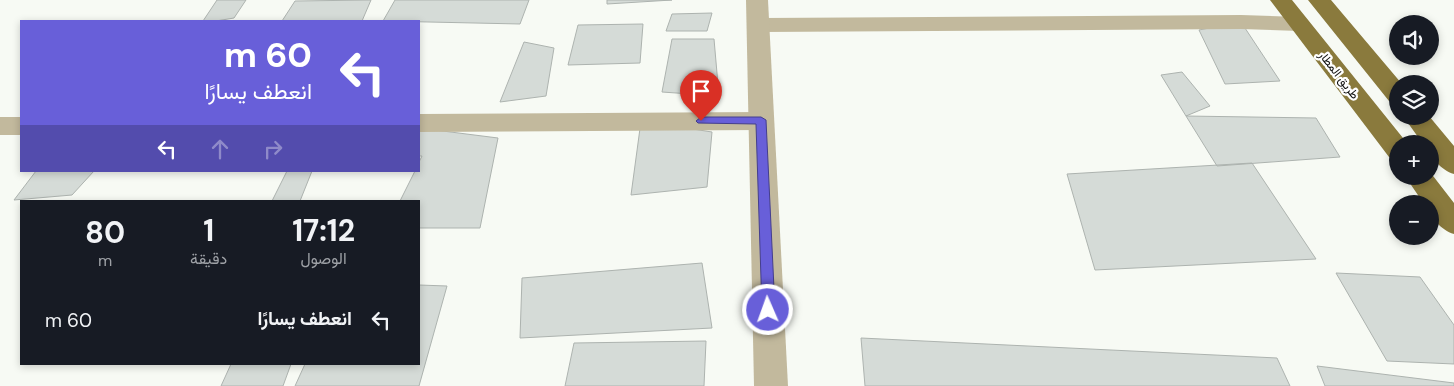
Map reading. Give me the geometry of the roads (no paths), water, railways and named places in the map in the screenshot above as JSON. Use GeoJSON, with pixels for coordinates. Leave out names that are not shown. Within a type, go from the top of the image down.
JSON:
{"type":"FeatureCollection","features":[{"type":"Feature","properties":{"kind":"highway","name":"طريق المطار"},"geometry":{"type":"LineString","coordinates":[[1281,0],[1389,139]]}},
{"type":"Feature","properties":{"kind":"highway"},"geometry":{"type":"LineString","coordinates":[[1319,0],[1389,84]]}},
{"type":"Feature","properties":{"kind":"highway"},"geometry":{"type":"LineString","coordinates":[[1422,125],[1454,164]]}},
{"type":"Feature","properties":{"kind":"highway"},"geometry":{"type":"LineString","coordinates":[[1425,185],[1454,223]]}},
{"type":"Feature","properties":{"kind":"street"},"geometry":{"type":"LineString","coordinates":[[771,386],[758,13],[1299,24]]}},
{"type":"Feature","properties":{"kind":"street"},"geometry":{"type":"LineString","coordinates":[[420,123],[761,120]]}},
{"type":"Feature","properties":{"kind":"street"},"geometry":{"type":"LineString","coordinates":[[0,126],[20,126]]}}]}
